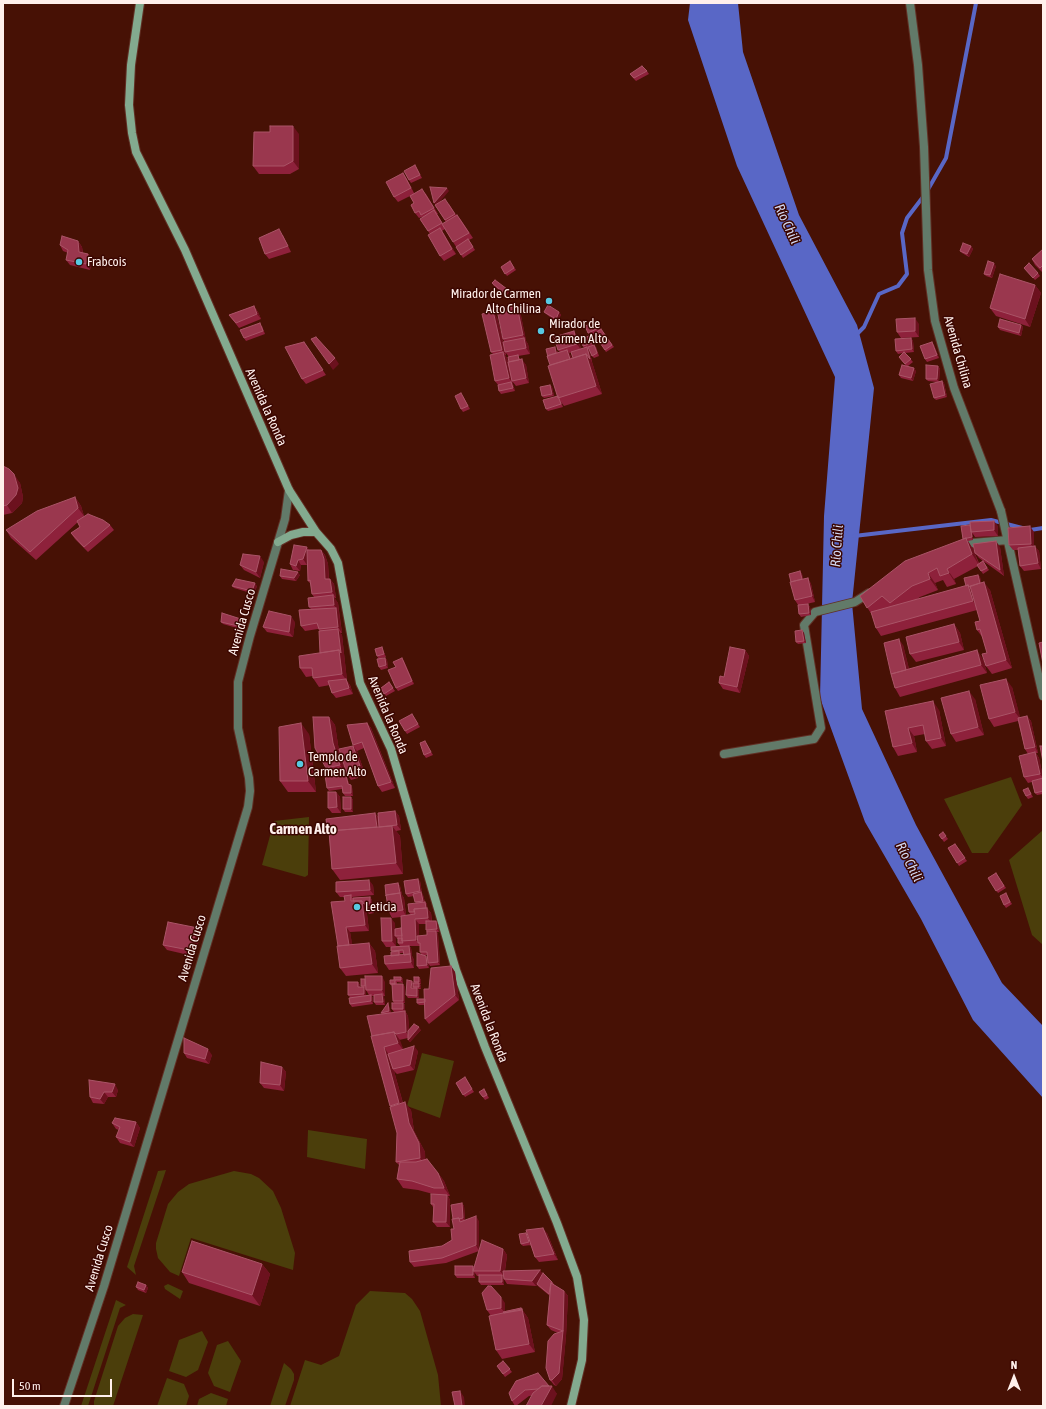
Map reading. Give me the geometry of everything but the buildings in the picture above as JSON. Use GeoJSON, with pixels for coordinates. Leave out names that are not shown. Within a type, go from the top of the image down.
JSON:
{"type":"FeatureCollection","features":[{"type":"Feature","properties":{"kind":"main road","name":"Avenida la Ronda"},"geometry":{"type":"LineString","coordinates":[[140,3],[131,66],[129,105],[136,152],[185,250],[289,490],[316,532],[331,549],[338,563],[360,683],[391,748],[456,970],[485,1047],[558,1223],[577,1277],[584,1320],[582,1360],[571,1406]]}},
{"type":"Feature","properties":{"kind":"main road"},"geometry":{"type":"LineString","coordinates":[[278,542],[291,535],[303,532],[316,532]]}},
{"type":"Feature","properties":{"kind":"street","name":"Avenida Chilina"},"geometry":{"type":"LineString","coordinates":[[910,3],[918,65],[924,147],[928,270],[935,321],[954,388],[1001,511],[1043,696]]}},
{"type":"Feature","properties":{"kind":"street","name":"Avenida Cusco"},"geometry":{"type":"LineString","coordinates":[[64,1406],[104,1286],[248,807],[250,791],[249,778],[238,728],[238,682],[285,519],[289,490]]}},
{"type":"Feature","properties":{"kind":"street"},"geometry":{"type":"LineString","coordinates":[[950,550],[972,543],[1008,540]]}},
{"type":"Feature","properties":{"kind":"street"},"geometry":{"type":"LineString","coordinates":[[724,754],[814,739],[821,728],[804,625],[815,612],[855,602],[864,598],[875,587]]}},
{"type":"Feature","properties":{"kind":"shaded area"},"geometry":{"type":"Polygon","coordinates":[[[1011,777],[1022,805],[988,853],[972,853],[944,799],[1011,777]]]}},
{"type":"Feature","properties":{"kind":"shaded area"},"geometry":{"type":"Polygon","coordinates":[[[309,817],[308,875],[305,877],[262,865],[274,821],[309,817]]]}},
{"type":"Feature","properties":{"kind":"shaded area"},"geometry":{"type":"Polygon","coordinates":[[[1043,830],[1043,945],[1032,935],[1009,860],[1043,830]]]}},
{"type":"Feature","properties":{"kind":"shaded area"},"geometry":{"type":"Polygon","coordinates":[[[422,1053],[454,1061],[440,1118],[407,1106],[422,1053]]]}},
{"type":"Feature","properties":{"kind":"shaded area"},"geometry":{"type":"Polygon","coordinates":[[[308,1130],[367,1139],[365,1169],[307,1157],[308,1130]]]}},
{"type":"Feature","properties":{"kind":"shaded area"},"geometry":{"type":"Polygon","coordinates":[[[166,1170],[134,1266],[136,1275],[127,1267],[158,1171],[166,1170]]]}},
{"type":"Feature","properties":{"kind":"shaded area"},"geometry":{"type":"Polygon","coordinates":[[[234,1171],[251,1174],[259,1178],[273,1191],[281,1208],[295,1253],[293,1270],[191,1238],[179,1276],[170,1272],[158,1258],[156,1249],[156,1243],[168,1204],[178,1192],[189,1184],[234,1171]]]}},
{"type":"Feature","properties":{"kind":"shaded area"},"geometry":{"type":"Polygon","coordinates":[[[168,1284],[183,1291],[180,1299],[165,1289],[164,1286],[168,1284]]]}},
{"type":"Feature","properties":{"kind":"shaded area"},"geometry":{"type":"Polygon","coordinates":[[[370,1291],[405,1293],[412,1299],[420,1311],[438,1375],[441,1406],[290,1406],[305,1360],[321,1365],[339,1356],[356,1305],[370,1291]]]}},
{"type":"Feature","properties":{"kind":"shaded area"},"geometry":{"type":"Polygon","coordinates":[[[116,1300],[126,1305],[120,1308],[88,1406],[81,1406],[116,1300]]]}},
{"type":"Feature","properties":{"kind":"shaded area"},"geometry":{"type":"Polygon","coordinates":[[[133,1314],[143,1315],[113,1406],[94,1406],[94,1401],[118,1326],[125,1318],[133,1314]]]}},
{"type":"Feature","properties":{"kind":"shaded area"},"geometry":{"type":"Polygon","coordinates":[[[202,1331],[208,1342],[198,1370],[186,1377],[169,1371],[179,1340],[202,1331]]]}},
{"type":"Feature","properties":{"kind":"shaded area"},"geometry":{"type":"Polygon","coordinates":[[[228,1341],[241,1361],[230,1392],[214,1386],[208,1373],[217,1345],[228,1341]]]}},
{"type":"Feature","properties":{"kind":"shaded area"},"geometry":{"type":"Polygon","coordinates":[[[284,1363],[294,1374],[294,1380],[285,1406],[270,1406],[284,1363]]]}},
{"type":"Feature","properties":{"kind":"shaded area"},"geometry":{"type":"Polygon","coordinates":[[[167,1378],[184,1384],[189,1396],[186,1406],[157,1406],[167,1378]]]}},
{"type":"Feature","properties":{"kind":"shaded area"},"geometry":{"type":"Polygon","coordinates":[[[211,1393],[228,1399],[226,1406],[197,1406],[199,1399],[211,1393]]]}},
{"type":"Feature","properties":{"kind":"water","name":"Río Chili"},"geometry":{"type":"Polygon","coordinates":[[[690,3],[738,3],[743,52],[799,215],[857,325],[874,388],[852,603],[862,709],[916,825],[1002,983],[1043,1026],[1043,1098],[973,1020],[921,919],[865,822],[820,698],[824,516],[835,377],[737,166],[688,20],[690,3]]]}},
{"type":"Feature","properties":{"kind":"waterway"},"geometry":{"type":"LineString","coordinates":[[856,335],[864,327],[879,294],[898,286],[907,274],[902,233],[907,218],[926,193],[946,158],[976,3]]}},
{"type":"Feature","properties":{"kind":"waterway"},"geometry":{"type":"LineString","coordinates":[[854,536],[991,520],[1030,530],[1043,528]]}},
{"type":"Feature","properties":{"kind":"place","name":"Frabcois"},"geometry":{"type":"Point","coordinates":[79,262]}},
{"type":"Feature","properties":{"kind":"place","name":"Mirador de Carmen Alto Chilina"},"geometry":{"type":"Point","coordinates":[549,301]}},
{"type":"Feature","properties":{"kind":"place","name":"Mirador de Carmen Alto"},"geometry":{"type":"Point","coordinates":[541,331]}},
{"type":"Feature","properties":{"kind":"place","name":"Templo de Carmen Alto"},"geometry":{"type":"Point","coordinates":[300,764]}},
{"type":"Feature","properties":{"kind":"place","name":"Leticia"},"geometry":{"type":"Point","coordinates":[357,907]}},
{"type":"Feature","properties":{"kind":"district","name":"Carmen Alto"},"geometry":{"type":"Point","coordinates":[303,829]}}]}
